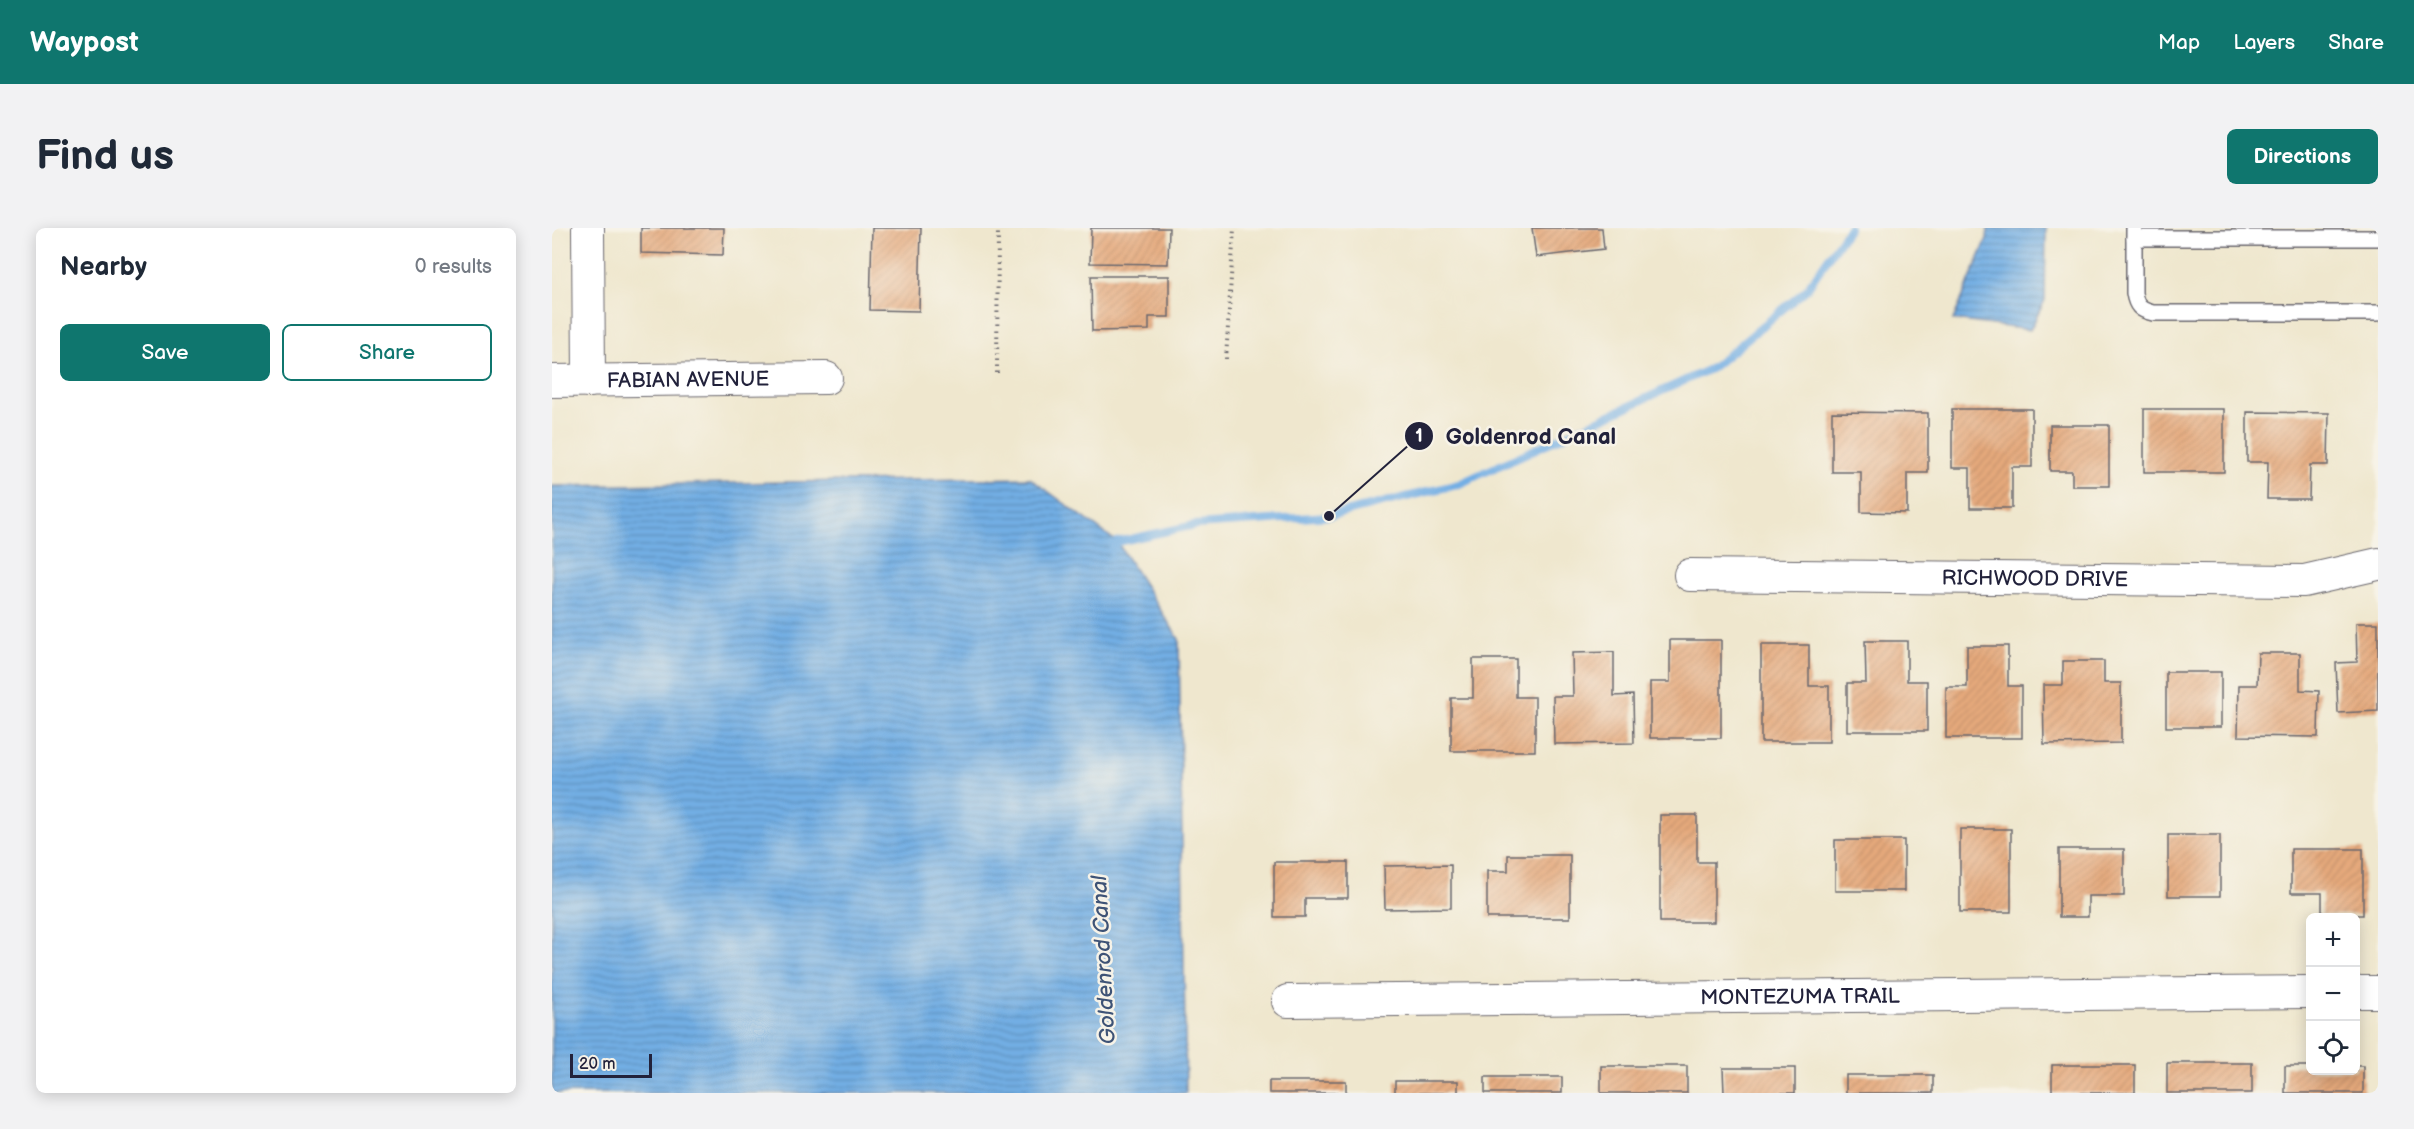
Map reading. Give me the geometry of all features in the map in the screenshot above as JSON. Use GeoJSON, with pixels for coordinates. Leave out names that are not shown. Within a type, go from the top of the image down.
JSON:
{"type":"FeatureCollection","features":[{"type":"Feature","properties":{"kind":"street"},"geometry":{"type":"LineString","coordinates":[[588,228],[589,381]]}},
{"type":"Feature","properties":{"kind":"street","name":"FABIAN AVENUE"},"geometry":{"type":"LineString","coordinates":[[552,381],[826,378]]}},
{"type":"Feature","properties":{"kind":"street","name":"RICHWOOD DRIVE"},"geometry":{"type":"LineString","coordinates":[[1690,575],[2304,581],[2378,564]]}},
{"type":"Feature","properties":{"kind":"street","name":"MONTEZUMA TRAIL"},"geometry":{"type":"LineString","coordinates":[[1288,1001],[2306,992]]}},
{"type":"Feature","properties":{"kind":"street"},"geometry":{"type":"LineString","coordinates":[[2360,992],[2378,992]]}},
{"type":"Feature","properties":{"kind":"lane"},"geometry":{"type":"LineString","coordinates":[[2378,238],[2134,233],[2135,303],[2141,310],[2153,314],[2378,314]]}},
{"type":"Feature","properties":{"kind":"path"},"geometry":{"type":"LineString","coordinates":[[997,373],[998,228]]}},
{"type":"Feature","properties":{"kind":"path"},"geometry":{"type":"LineString","coordinates":[[1226,359],[1234,228]]}},
{"type":"Feature","properties":{"kind":"water"},"geometry":{"type":"Polygon","coordinates":[[[1988,228],[2046,228],[2045,300],[2030,330],[1953,320],[1987,239],[1988,228]]]}},
{"type":"Feature","properties":{"kind":"water"},"geometry":{"type":"Polygon","coordinates":[[[1030,478],[1117,542],[1179,639],[1186,1093],[552,1093],[552,486],[1030,478]]]}},
{"type":"Feature","properties":{"kind":"building"},"geometry":{"type":"Polygon","coordinates":[[[641,228],[724,228],[723,255],[641,253],[641,228]]]}},
{"type":"Feature","properties":{"kind":"building"},"geometry":{"type":"Polygon","coordinates":[[[872,228],[921,228],[919,311],[870,310],[872,228]]]}},
{"type":"Feature","properties":{"kind":"building"},"geometry":{"type":"Polygon","coordinates":[[[1091,228],[1169,228],[1168,264],[1090,263],[1091,228]]]}},
{"type":"Feature","properties":{"kind":"building"},"geometry":{"type":"Polygon","coordinates":[[[1532,228],[1602,228],[1604,249],[1536,257],[1532,228]]]}},
{"type":"Feature","properties":{"kind":"building"},"geometry":{"type":"Polygon","coordinates":[[[1091,276],[1169,276],[1169,317],[1149,317],[1149,330],[1092,331],[1091,276]]]}},
{"type":"Feature","properties":{"kind":"building"},"geometry":{"type":"Polygon","coordinates":[[[1952,409],[2032,409],[2032,467],[2012,467],[2012,508],[1970,508],[1970,468],[1952,468],[1952,409]]]}},
{"type":"Feature","properties":{"kind":"building"},"geometry":{"type":"Polygon","coordinates":[[[2144,409],[2224,409],[2224,472],[2144,472],[2144,409]]]}},
{"type":"Feature","properties":{"kind":"building"},"geometry":{"type":"Polygon","coordinates":[[[1832,412],[1928,413],[1928,473],[1907,473],[1907,513],[1861,512],[1861,472],[1832,472],[1832,412]]]}},
{"type":"Feature","properties":{"kind":"building"},"geometry":{"type":"Polygon","coordinates":[[[2247,412],[2329,413],[2328,465],[2310,465],[2309,499],[2267,499],[2268,462],[2247,462],[2247,412]]]}},
{"type":"Feature","properties":{"kind":"building"},"geometry":{"type":"Polygon","coordinates":[[[2050,425],[2109,425],[2109,486],[2072,486],[2072,471],[2050,471],[2050,425]]]}},
{"type":"Feature","properties":{"kind":"building"},"geometry":{"type":"Polygon","coordinates":[[[2356,623],[2378,623],[2378,711],[2338,713],[2336,663],[2357,662],[2356,623]]]}},
{"type":"Feature","properties":{"kind":"building"},"geometry":{"type":"Polygon","coordinates":[[[1670,640],[1721,640],[1721,738],[1650,738],[1650,682],[1670,682],[1670,640]]]}},
{"type":"Feature","properties":{"kind":"building"},"geometry":{"type":"Polygon","coordinates":[[[1865,641],[1907,641],[1907,681],[1927,681],[1927,731],[1847,731],[1847,683],[1866,683],[1865,641]]]}},
{"type":"Feature","properties":{"kind":"building"},"geometry":{"type":"Polygon","coordinates":[[[1761,645],[1809,645],[1809,686],[1829,686],[1829,742],[1761,742],[1761,645]]]}},
{"type":"Feature","properties":{"kind":"building"},"geometry":{"type":"Polygon","coordinates":[[[1967,646],[2008,646],[2008,686],[2022,686],[2022,738],[1946,738],[1946,687],[1967,687],[1967,646]]]}},
{"type":"Feature","properties":{"kind":"building"},"geometry":{"type":"Polygon","coordinates":[[[1614,652],[1614,696],[1633,695],[1634,743],[1554,744],[1553,696],[1573,696],[1572,653],[1614,652]]]}},
{"type":"Feature","properties":{"kind":"building"},"geometry":{"type":"Polygon","coordinates":[[[2258,653],[2300,653],[2300,690],[2319,691],[2318,737],[2238,736],[2239,685],[2257,685],[2258,653]]]}},
{"type":"Feature","properties":{"kind":"building"},"geometry":{"type":"Polygon","coordinates":[[[1473,659],[1516,659],[1516,697],[1535,697],[1535,751],[1451,751],[1451,698],[1473,698],[1473,659]]]}},
{"type":"Feature","properties":{"kind":"building"},"geometry":{"type":"Polygon","coordinates":[[[2063,661],[2104,661],[2104,683],[2121,683],[2121,743],[2044,744],[2043,685],[2063,685],[2063,661]]]}},
{"type":"Feature","properties":{"kind":"building"},"geometry":{"type":"Polygon","coordinates":[[[2166,672],[2221,672],[2221,727],[2166,727],[2166,672]]]}},
{"type":"Feature","properties":{"kind":"building"},"geometry":{"type":"Polygon","coordinates":[[[1660,815],[1697,815],[1697,862],[1714,862],[1714,922],[1660,922],[1660,815]]]}},
{"type":"Feature","properties":{"kind":"building"},"geometry":{"type":"Polygon","coordinates":[[[1960,829],[2011,829],[2011,912],[1960,912],[1960,829]]]}},
{"type":"Feature","properties":{"kind":"building"},"geometry":{"type":"Polygon","coordinates":[[[2168,835],[2220,835],[2220,896],[2168,896],[2168,835]]]}},
{"type":"Feature","properties":{"kind":"building"},"geometry":{"type":"Polygon","coordinates":[[[1835,840],[1904,840],[1904,891],[1835,891],[1835,840]]]}},
{"type":"Feature","properties":{"kind":"building"},"geometry":{"type":"Polygon","coordinates":[[[2059,849],[2124,849],[2124,896],[2088,896],[2088,917],[2059,917],[2059,849]]]}},
{"type":"Feature","properties":{"kind":"building"},"geometry":{"type":"Polygon","coordinates":[[[2291,849],[2363,849],[2363,915],[2360,913],[2322,913],[2322,893],[2291,893],[2291,849]]]}},
{"type":"Feature","properties":{"kind":"building"},"geometry":{"type":"Polygon","coordinates":[[[1508,855],[1570,855],[1570,918],[1487,918],[1487,871],[1508,871],[1508,855]]]}},
{"type":"Feature","properties":{"kind":"building"},"geometry":{"type":"Polygon","coordinates":[[[1274,862],[1348,862],[1348,898],[1305,898],[1305,917],[1274,917],[1274,862]]]}},
{"type":"Feature","properties":{"kind":"building"},"geometry":{"type":"Polygon","coordinates":[[[1451,865],[1451,908],[1385,909],[1384,866],[1451,865]]]}},
{"type":"Feature","properties":{"kind":"building"},"geometry":{"type":"Polygon","coordinates":[[[2167,1063],[2252,1063],[2252,1093],[2167,1093],[2167,1063]]]}},
{"type":"Feature","properties":{"kind":"building"},"geometry":{"type":"Polygon","coordinates":[[[2052,1065],[2135,1065],[2135,1093],[2052,1093],[2052,1065]]]}},
{"type":"Feature","properties":{"kind":"building"},"geometry":{"type":"Polygon","coordinates":[[[1601,1066],[1687,1066],[1687,1093],[1601,1093],[1601,1066]]]}},
{"type":"Feature","properties":{"kind":"building"},"geometry":{"type":"Polygon","coordinates":[[[2285,1066],[2306,1066],[2306,1075],[2360,1075],[2360,1066],[2363,1066],[2363,1093],[2285,1093],[2285,1066]]]}},
{"type":"Feature","properties":{"kind":"building"},"geometry":{"type":"Polygon","coordinates":[[[1723,1068],[1795,1068],[1795,1093],[1724,1093],[1723,1068]]]}},
{"type":"Feature","properties":{"kind":"building"},"geometry":{"type":"Polygon","coordinates":[[[1846,1075],[1933,1075],[1933,1093],[1846,1093],[1846,1075]]]}},
{"type":"Feature","properties":{"kind":"building"},"geometry":{"type":"Polygon","coordinates":[[[1485,1077],[1562,1077],[1562,1093],[1485,1093],[1485,1077]]]}},
{"type":"Feature","properties":{"kind":"building"},"geometry":{"type":"Polygon","coordinates":[[[1269,1081],[1346,1081],[1346,1093],[1269,1093],[1269,1081]]]}},
{"type":"Feature","properties":{"kind":"building"},"geometry":{"type":"Polygon","coordinates":[[[1395,1081],[1458,1081],[1458,1093],[1395,1093],[1395,1081]]]}},
{"type":"Feature","properties":{"kind":"waterway","name":"Goldenrod Canal"},"geometry":{"type":"LineString","coordinates":[[1111,551],[1117,542],[1195,525],[1329,516],[1459,484],[1712,368],[1806,290],[1849,228]]}},
{"type":"Feature","properties":{"kind":"place","name":"Goldenrod Canal"},"geometry":{"type":"Point","coordinates":[1329,516]}}]}
